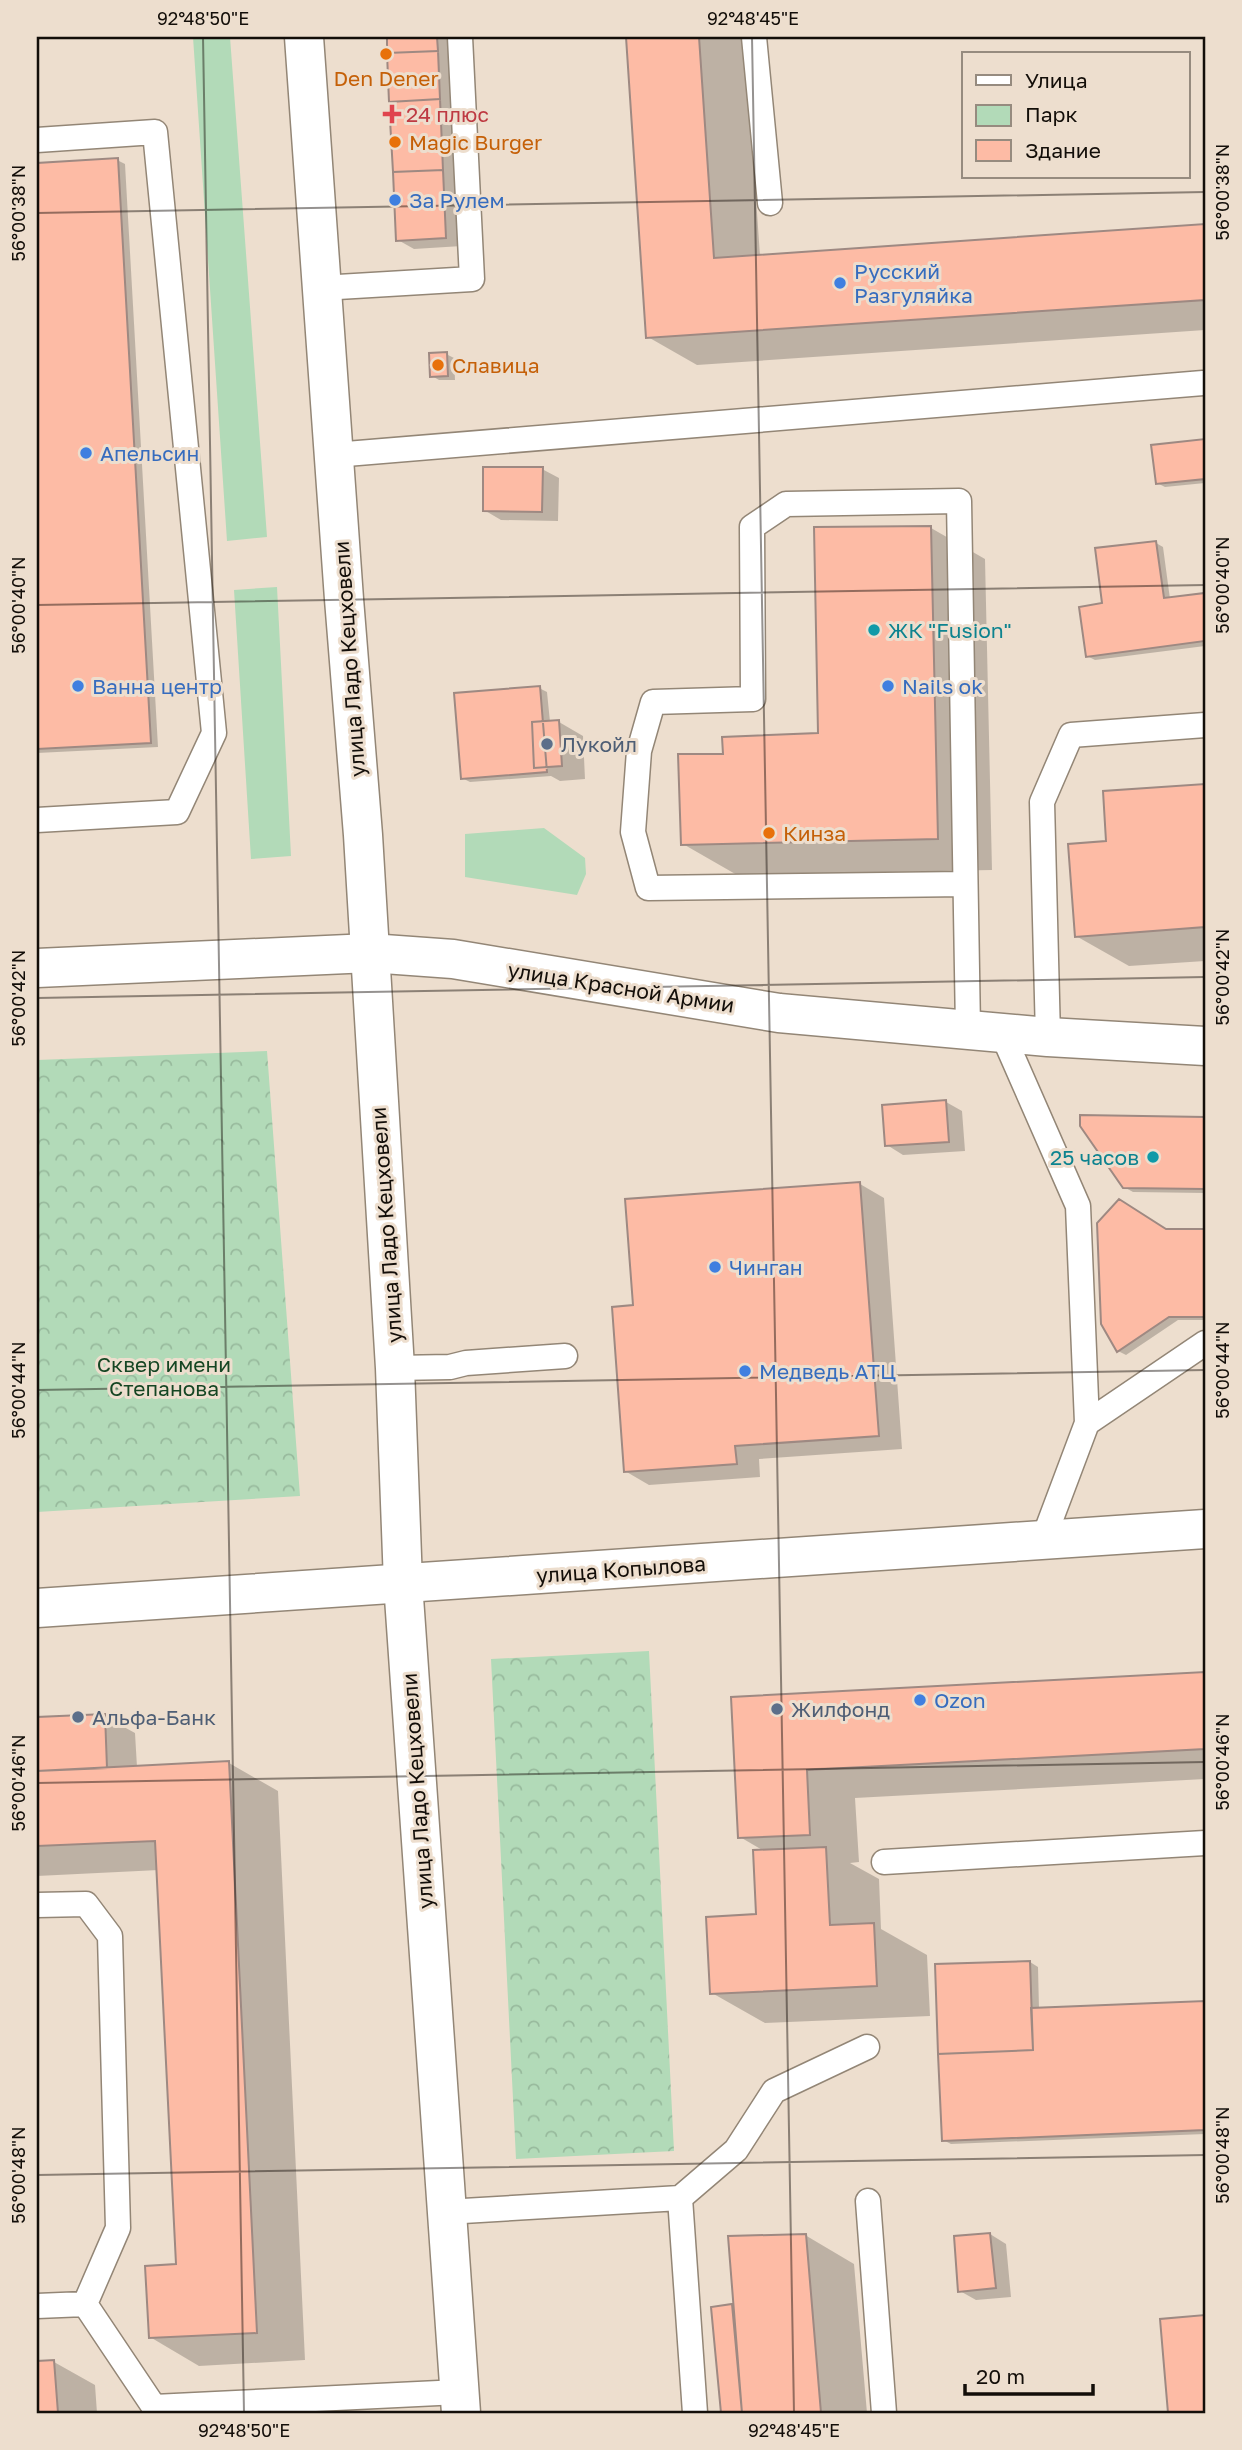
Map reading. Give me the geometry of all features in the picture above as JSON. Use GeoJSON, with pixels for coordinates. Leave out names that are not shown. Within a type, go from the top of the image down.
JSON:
{"type":"FeatureCollection","features":[{"type":"Feature","properties":{"kind":"main road","name":"улица Ладо Кецховели"},"geometry":{"type":"LineString","coordinates":[[304,37],[370,953],[395,1368],[403,1583],[460,2402]]}},
{"type":"Feature","properties":{"kind":"main road","name":"улица Красной Армии"},"geometry":{"type":"LineString","coordinates":[[37,968],[370,953],[453,959],[779,1013],[1048,1037],[1205,1046]]}},
{"type":"Feature","properties":{"kind":"main road","name":"улица Копылова"},"geometry":{"type":"LineString","coordinates":[[37,1608],[1205,1529]]}},
{"type":"Feature","properties":{"kind":"lane"},"geometry":{"type":"LineString","coordinates":[[321,288],[472,279],[460,37]]}},
{"type":"Feature","properties":{"kind":"lane"},"geometry":{"type":"LineString","coordinates":[[754,37],[770,203]]}},
{"type":"Feature","properties":{"kind":"lane"},"geometry":{"type":"LineString","coordinates":[[37,140],[155,132],[214,733],[177,813],[37,820]]}},
{"type":"Feature","properties":{"kind":"lane"},"geometry":{"type":"LineString","coordinates":[[334,455],[1203,383]]}},
{"type":"Feature","properties":{"kind":"lane"},"geometry":{"type":"LineString","coordinates":[[965,884],[648,888],[633,832],[639,751],[653,702],[752,699],[751,527],[786,504],[959,501],[965,884],[985,1031],[1078,1206],[1087,1423],[1043,1540]]}},
{"type":"Feature","properties":{"kind":"lane"},"geometry":{"type":"LineString","coordinates":[[1048,1037],[1042,802],[1071,735],[1205,725]]}},
{"type":"Feature","properties":{"kind":"lane"},"geometry":{"type":"LineString","coordinates":[[1087,1423],[1205,1343]]}},
{"type":"Feature","properties":{"kind":"lane"},"geometry":{"type":"LineString","coordinates":[[395,1368],[450,1367],[466,1363],[565,1356]]}},
{"type":"Feature","properties":{"kind":"lane"},"geometry":{"type":"LineString","coordinates":[[884,1862],[1205,1843]]}},
{"type":"Feature","properties":{"kind":"lane"},"geometry":{"type":"LineString","coordinates":[[37,1905],[86,1904],[110,1936],[118,2228],[85,2304]]}},
{"type":"Feature","properties":{"kind":"lane"},"geometry":{"type":"LineString","coordinates":[[446,2212],[680,2199],[736,2150],[774,2091],[867,2047]]}},
{"type":"Feature","properties":{"kind":"lane"},"geometry":{"type":"LineString","coordinates":[[680,2199],[695,2413]]}},
{"type":"Feature","properties":{"kind":"lane"},"geometry":{"type":"LineString","coordinates":[[868,2201],[884,2413]]}},
{"type":"Feature","properties":{"kind":"lane"},"geometry":{"type":"LineString","coordinates":[[37,2306],[85,2304]]}},
{"type":"Feature","properties":{"kind":"lane"},"geometry":{"type":"LineString","coordinates":[[85,2304],[154,2407],[460,2402]]}},
{"type":"Feature","properties":{"kind":"green space"},"geometry":{"type":"Polygon","coordinates":[[[193,37],[230,37],[267,537],[227,541],[193,37]]]}},
{"type":"Feature","properties":{"kind":"green space"},"geometry":{"type":"Polygon","coordinates":[[[277,587],[291,856],[251,859],[234,590],[277,587]]]}},
{"type":"Feature","properties":{"kind":"green space"},"geometry":{"type":"Polygon","coordinates":[[[544,828],[585,858],[586,874],[577,895],[465,877],[465,834],[544,828]]]}},
{"type":"Feature","properties":{"kind":"green space","name":"Сквер имени Степанова"},"geometry":{"type":"Polygon","coordinates":[[[267,1051],[300,1496],[37,1512],[37,1060],[267,1051]]]}},
{"type":"Feature","properties":{"kind":"green space"},"geometry":{"type":"Polygon","coordinates":[[[649,1651],[674,2151],[516,2159],[491,1659],[649,1651]]]}},
{"type":"Feature","properties":{"kind":"building"},"geometry":{"type":"Polygon","coordinates":[[[387,37],[437,37],[438,51],[387,53],[387,37]]]}},
{"type":"Feature","properties":{"kind":"building"},"geometry":{"type":"Polygon","coordinates":[[[626,37],[699,37],[714,258],[1205,224],[1205,300],[646,338],[626,37]]]}},
{"type":"Feature","properties":{"kind":"building"},"geometry":{"type":"Polygon","coordinates":[[[438,51],[440,99],[389,102],[387,53],[438,51]]]}},
{"type":"Feature","properties":{"kind":"building"},"geometry":{"type":"Polygon","coordinates":[[[440,99],[443,170],[393,172],[389,102],[440,99]]]}},
{"type":"Feature","properties":{"kind":"building","name":"Апельсин"},"geometry":{"type":"Polygon","coordinates":[[[118,158],[151,743],[37,749],[37,163],[118,158]]]}},
{"type":"Feature","properties":{"kind":"building"},"geometry":{"type":"Polygon","coordinates":[[[443,170],[446,238],[396,241],[393,172],[443,170]]]}},
{"type":"Feature","properties":{"kind":"building","name":"Славица"},"geometry":{"type":"Polygon","coordinates":[[[447,352],[448,376],[430,377],[429,353],[447,352]]]}},
{"type":"Feature","properties":{"kind":"building"},"geometry":{"type":"Polygon","coordinates":[[[1205,439],[1205,479],[1156,484],[1151,445],[1205,439]]]}},
{"type":"Feature","properties":{"kind":"building"},"geometry":{"type":"Polygon","coordinates":[[[483,467],[543,467],[542,512],[483,511],[483,467]]]}},
{"type":"Feature","properties":{"kind":"building","name":"ЖК \"Fusion\""},"geometry":{"type":"Polygon","coordinates":[[[931,526],[938,839],[681,845],[678,754],[723,754],[722,737],[818,733],[814,527],[931,526]]]}},
{"type":"Feature","properties":{"kind":"building"},"geometry":{"type":"Polygon","coordinates":[[[1156,541],[1164,598],[1205,593],[1205,641],[1086,657],[1079,607],[1102,603],[1095,548],[1156,541]]]}},
{"type":"Feature","properties":{"kind":"building"},"geometry":{"type":"Polygon","coordinates":[[[540,686],[547,772],[461,779],[454,693],[540,686]]]}},
{"type":"Feature","properties":{"kind":"building","name":"Лукойл"},"geometry":{"type":"Polygon","coordinates":[[[559,720],[562,766],[534,768],[532,722],[559,720]]]}},
{"type":"Feature","properties":{"kind":"building"},"geometry":{"type":"Polygon","coordinates":[[[1205,784],[1205,927],[1075,937],[1068,844],[1106,841],[1103,791],[1205,784]]]}},
{"type":"Feature","properties":{"kind":"building"},"geometry":{"type":"Polygon","coordinates":[[[946,1100],[949,1142],[885,1146],[882,1105],[946,1100]]]}},
{"type":"Feature","properties":{"kind":"building","name":"25 часов"},"geometry":{"type":"Polygon","coordinates":[[[1080,1115],[1205,1117],[1205,1189],[1123,1188],[1080,1126],[1080,1115]]]}},
{"type":"Feature","properties":{"kind":"building","name":"Медведь АТЦ"},"geometry":{"type":"Polygon","coordinates":[[[860,1182],[879,1436],[735,1446],[737,1464],[624,1472],[612,1307],[633,1305],[625,1199],[860,1182]]]}},
{"type":"Feature","properties":{"kind":"building","name":"25 часов"},"geometry":{"type":"Polygon","coordinates":[[[1119,1199],[1166,1229],[1205,1229],[1205,1317],[1169,1317],[1117,1352],[1101,1324],[1097,1223],[1119,1199]]]}},
{"type":"Feature","properties":{"kind":"building"},"geometry":{"type":"Polygon","coordinates":[[[1205,1672],[1205,1749],[807,1770],[810,1835],[738,1838],[731,1697],[1205,1672]]]}},
{"type":"Feature","properties":{"kind":"building"},"geometry":{"type":"Polygon","coordinates":[[[105,1714],[107,1768],[37,1771],[37,1717],[105,1714]]]}},
{"type":"Feature","properties":{"kind":"building"},"geometry":{"type":"Polygon","coordinates":[[[229,1761],[257,2333],[149,2338],[145,2266],[176,2264],[155,1841],[37,1846],[37,1771],[229,1761]]]}},
{"type":"Feature","properties":{"kind":"building"},"geometry":{"type":"Polygon","coordinates":[[[826,1847],[830,1925],[874,1923],[877,1986],[710,1994],[706,1917],[756,1914],[753,1850],[826,1847]]]}},
{"type":"Feature","properties":{"kind":"building"},"geometry":{"type":"Polygon","coordinates":[[[1030,1961],[1033,2050],[938,2054],[935,1964],[1030,1961]]]}},
{"type":"Feature","properties":{"kind":"building"},"geometry":{"type":"Polygon","coordinates":[[[1205,2001],[1205,2130],[942,2141],[938,2054],[1033,2050],[1031,2008],[1205,2001]]]}},
{"type":"Feature","properties":{"kind":"building"},"geometry":{"type":"Polygon","coordinates":[[[990,2233],[996,2288],[958,2292],[954,2236],[990,2233]]]}},
{"type":"Feature","properties":{"kind":"building"},"geometry":{"type":"Polygon","coordinates":[[[806,2234],[821,2413],[742,2413],[728,2236],[806,2234]]]}},
{"type":"Feature","properties":{"kind":"building"},"geometry":{"type":"Polygon","coordinates":[[[732,2304],[742,2413],[721,2413],[711,2307],[732,2304]]]}},
{"type":"Feature","properties":{"kind":"building"},"geometry":{"type":"Polygon","coordinates":[[[1205,2315],[1205,2413],[1168,2413],[1160,2319],[1205,2315]]]}},
{"type":"Feature","properties":{"kind":"building"},"geometry":{"type":"Polygon","coordinates":[[[54,2360],[58,2413],[37,2413],[37,2361],[54,2360]]]}},
{"type":"Feature","properties":{"kind":"place","name":"Den Dener"},"geometry":{"type":"Point","coordinates":[386,54]}},
{"type":"Feature","properties":{"kind":"place","name":"24 плюс"},"geometry":{"type":"Point","coordinates":[392,114]}},
{"type":"Feature","properties":{"kind":"place","name":"Magic Burger"},"geometry":{"type":"Point","coordinates":[395,142]}},
{"type":"Feature","properties":{"kind":"place","name":"За Рулем"},"geometry":{"type":"Point","coordinates":[395,200]}},
{"type":"Feature","properties":{"kind":"place","name":"Русский Разгуляйка"},"geometry":{"type":"Point","coordinates":[840,283]}},
{"type":"Feature","properties":{"kind":"place","name":"Славица"},"geometry":{"type":"Point","coordinates":[438,365]}},
{"type":"Feature","properties":{"kind":"place","name":"Апельсин"},"geometry":{"type":"Point","coordinates":[86,453]}},
{"type":"Feature","properties":{"kind":"place","name":"ЖК \"Fusion\""},"geometry":{"type":"Point","coordinates":[874,630]}},
{"type":"Feature","properties":{"kind":"place","name":"Ванна центр"},"geometry":{"type":"Point","coordinates":[78,686]}},
{"type":"Feature","properties":{"kind":"place","name":"Nails ok"},"geometry":{"type":"Point","coordinates":[888,686]}},
{"type":"Feature","properties":{"kind":"place","name":"Лукойл"},"geometry":{"type":"Point","coordinates":[547,744]}},
{"type":"Feature","properties":{"kind":"place","name":"Кинза"},"geometry":{"type":"Point","coordinates":[769,833]}},
{"type":"Feature","properties":{"kind":"place","name":"25 часов"},"geometry":{"type":"Point","coordinates":[1153,1157]}},
{"type":"Feature","properties":{"kind":"place","name":"Чинган"},"geometry":{"type":"Point","coordinates":[715,1267]}},
{"type":"Feature","properties":{"kind":"place","name":"Медведь АТЦ"},"geometry":{"type":"Point","coordinates":[745,1371]}},
{"type":"Feature","properties":{"kind":"place","name":"Ozon"},"geometry":{"type":"Point","coordinates":[920,1700]}},
{"type":"Feature","properties":{"kind":"place","name":"Жилфонд"},"geometry":{"type":"Point","coordinates":[777,1709]}},
{"type":"Feature","properties":{"kind":"place","name":"Альфа-Банк"},"geometry":{"type":"Point","coordinates":[78,1717]}}]}
